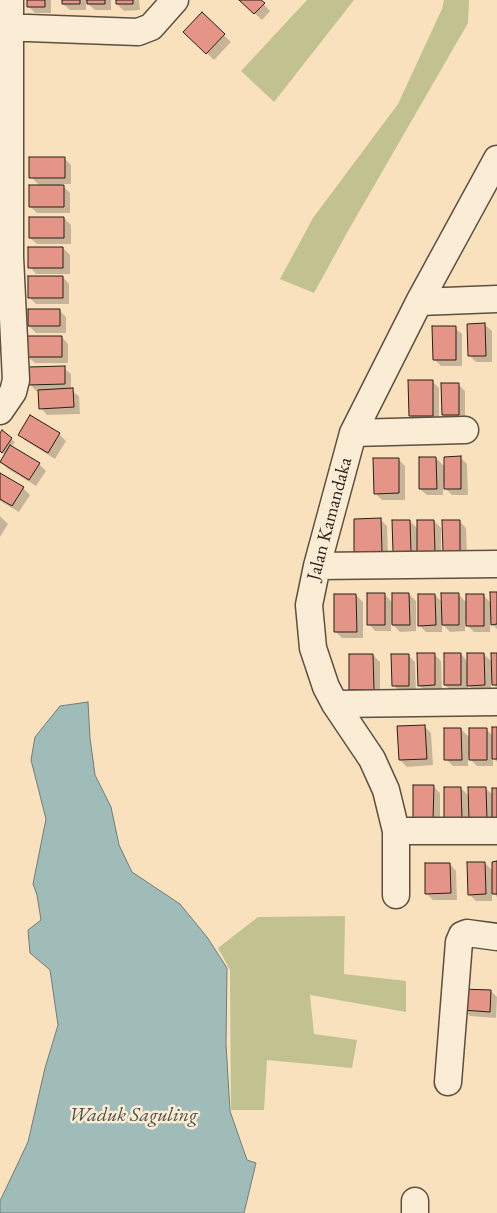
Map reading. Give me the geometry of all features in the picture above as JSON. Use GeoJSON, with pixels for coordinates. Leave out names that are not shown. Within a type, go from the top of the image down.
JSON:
{"type":"FeatureCollection","features":[{"type":"Feature","properties":{"kind":"street"},"geometry":{"type":"LineString","coordinates":[[0,410],[13,392],[8,380],[5,257],[5,27],[10,0]]}},
{"type":"Feature","properties":{"kind":"street"},"geometry":{"type":"LineString","coordinates":[[5,27],[138,32],[151,27],[175,0]]}},
{"type":"Feature","properties":{"kind":"street","name":"Jalan Kamandaka"},"geometry":{"type":"LineString","coordinates":[[396,895],[396,831],[386,790],[372,759],[326,686],[312,648],[309,606],[317,566],[353,433],[419,302],[497,159]]}},
{"type":"Feature","properties":{"kind":"street"},"geometry":{"type":"LineString","coordinates":[[419,302],[497,299]]}},
{"type":"Feature","properties":{"kind":"street"},"geometry":{"type":"LineString","coordinates":[[353,433],[465,430]]}},
{"type":"Feature","properties":{"kind":"street"},"geometry":{"type":"LineString","coordinates":[[317,566],[497,564]]}},
{"type":"Feature","properties":{"kind":"street"},"geometry":{"type":"LineString","coordinates":[[336,704],[497,702]]}},
{"type":"Feature","properties":{"kind":"street"},"geometry":{"type":"LineString","coordinates":[[396,831],[497,832]]}},
{"type":"Feature","properties":{"kind":"street"},"geometry":{"type":"LineString","coordinates":[[448,1082],[459,942],[467,932],[497,937]]}},
{"type":"Feature","properties":{"kind":"green space"},"geometry":{"type":"Polygon","coordinates":[[[307,0],[354,0],[274,102],[241,71],[307,0]]]}},
{"type":"Feature","properties":{"kind":"green space"},"geometry":{"type":"Polygon","coordinates":[[[444,0],[469,0],[468,23],[314,293],[280,279],[313,218],[398,104],[442,9],[444,0]]]}},
{"type":"Feature","properties":{"kind":"green space"},"geometry":{"type":"Polygon","coordinates":[[[345,916],[344,974],[406,981],[406,1012],[310,995],[314,1034],[357,1040],[352,1068],[267,1060],[264,1110],[231,1110],[230,970],[218,948],[258,917],[345,916]]]}},
{"type":"Feature","properties":{"kind":"water","name":"Waduk Saguling"},"geometry":{"type":"Polygon","coordinates":[[[88,702],[95,775],[111,807],[119,845],[132,872],[180,904],[207,937],[227,968],[226,1044],[230,1111],[247,1160],[256,1163],[244,1213],[0,1213],[0,1201],[28,1142],[45,1068],[58,1025],[50,970],[30,953],[28,930],[41,920],[37,895],[33,884],[46,819],[31,760],[35,737],[60,706],[88,702]]]}},
{"type":"Feature","properties":{"kind":"building"},"geometry":{"type":"Polygon","coordinates":[[[27,0],[45,0],[45,7],[27,7],[27,0]]]}},
{"type":"Feature","properties":{"kind":"building"},"geometry":{"type":"Polygon","coordinates":[[[62,0],[80,0],[80,4],[62,4],[62,0]]]}},
{"type":"Feature","properties":{"kind":"building"},"geometry":{"type":"Polygon","coordinates":[[[87,0],[105,0],[105,4],[87,4],[87,0]]]}},
{"type":"Feature","properties":{"kind":"building"},"geometry":{"type":"Polygon","coordinates":[[[116,0],[133,0],[133,4],[116,4],[116,0]]]}},
{"type":"Feature","properties":{"kind":"building"},"geometry":{"type":"Polygon","coordinates":[[[239,0],[261,0],[265,3],[254,14],[239,0]]]}},
{"type":"Feature","properties":{"kind":"building"},"geometry":{"type":"Polygon","coordinates":[[[202,12],[225,34],[206,54],[183,32],[202,12]]]}},
{"type":"Feature","properties":{"kind":"building"},"geometry":{"type":"Polygon","coordinates":[[[29,157],[65,157],[65,178],[29,178],[29,157]]]}},
{"type":"Feature","properties":{"kind":"building"},"geometry":{"type":"Polygon","coordinates":[[[29,185],[64,185],[64,207],[29,207],[29,185]]]}},
{"type":"Feature","properties":{"kind":"building"},"geometry":{"type":"Polygon","coordinates":[[[29,217],[64,217],[64,238],[29,238],[29,217]]]}},
{"type":"Feature","properties":{"kind":"building"},"geometry":{"type":"Polygon","coordinates":[[[28,247],[63,247],[63,268],[28,268],[28,247]]]}},
{"type":"Feature","properties":{"kind":"building"},"geometry":{"type":"Polygon","coordinates":[[[28,276],[63,276],[63,298],[28,298],[28,276]]]}},
{"type":"Feature","properties":{"kind":"building"},"geometry":{"type":"Polygon","coordinates":[[[28,309],[60,309],[60,326],[28,326],[28,309]]]}},
{"type":"Feature","properties":{"kind":"building"},"geometry":{"type":"Polygon","coordinates":[[[485,323],[486,356],[468,356],[467,324],[485,323]]]}},
{"type":"Feature","properties":{"kind":"building"},"geometry":{"type":"Polygon","coordinates":[[[432,326],[456,326],[456,360],[433,360],[432,326]]]}},
{"type":"Feature","properties":{"kind":"building"},"geometry":{"type":"Polygon","coordinates":[[[27,336],[62,336],[62,357],[27,357],[27,336]]]}},
{"type":"Feature","properties":{"kind":"building"},"geometry":{"type":"Polygon","coordinates":[[[65,366],[65,384],[28,385],[28,367],[65,366]]]}},
{"type":"Feature","properties":{"kind":"building"},"geometry":{"type":"Polygon","coordinates":[[[408,380],[433,380],[433,416],[409,416],[408,380]]]}},
{"type":"Feature","properties":{"kind":"building"},"geometry":{"type":"Polygon","coordinates":[[[441,383],[459,383],[459,415],[442,415],[441,383]]]}},
{"type":"Feature","properties":{"kind":"building"},"geometry":{"type":"Polygon","coordinates":[[[73,388],[74,407],[39,409],[38,390],[73,388]]]}},
{"type":"Feature","properties":{"kind":"building"},"geometry":{"type":"Polygon","coordinates":[[[30,415],[60,433],[48,453],[18,435],[30,415]]]}},
{"type":"Feature","properties":{"kind":"building"},"geometry":{"type":"Polygon","coordinates":[[[2,430],[12,438],[2,453],[0,451],[0,433],[2,430]]]}},
{"type":"Feature","properties":{"kind":"building"},"geometry":{"type":"Polygon","coordinates":[[[10,445],[40,463],[29,480],[0,462],[10,445]]]}},
{"type":"Feature","properties":{"kind":"building"},"geometry":{"type":"Polygon","coordinates":[[[461,456],[461,489],[444,489],[444,457],[461,456]]]}},
{"type":"Feature","properties":{"kind":"building"},"geometry":{"type":"Polygon","coordinates":[[[419,457],[436,457],[437,489],[419,489],[419,457]]]}},
{"type":"Feature","properties":{"kind":"building"},"geometry":{"type":"Polygon","coordinates":[[[373,458],[399,458],[399,493],[374,494],[373,458]]]}},
{"type":"Feature","properties":{"kind":"building"},"geometry":{"type":"Polygon","coordinates":[[[0,473],[24,487],[12,506],[0,499],[0,473]]]}},
{"type":"Feature","properties":{"kind":"building"},"geometry":{"type":"Polygon","coordinates":[[[381,518],[382,552],[354,552],[354,519],[381,518]]]}},
{"type":"Feature","properties":{"kind":"building"},"geometry":{"type":"Polygon","coordinates":[[[392,520],[410,520],[411,552],[393,552],[392,520]]]}},
{"type":"Feature","properties":{"kind":"building"},"geometry":{"type":"Polygon","coordinates":[[[417,520],[434,520],[435,552],[417,552],[417,520]]]}},
{"type":"Feature","properties":{"kind":"building"},"geometry":{"type":"Polygon","coordinates":[[[442,520],[460,520],[460,552],[443,552],[442,520]]]}},
{"type":"Feature","properties":{"kind":"building"},"geometry":{"type":"Polygon","coordinates":[[[490,592],[497,592],[497,624],[491,625],[490,592]]]}},
{"type":"Feature","properties":{"kind":"building"},"geometry":{"type":"Polygon","coordinates":[[[367,593],[385,593],[385,625],[367,625],[367,593]]]}},
{"type":"Feature","properties":{"kind":"building"},"geometry":{"type":"Polygon","coordinates":[[[392,593],[409,593],[410,625],[392,625],[392,593]]]}},
{"type":"Feature","properties":{"kind":"building"},"geometry":{"type":"Polygon","coordinates":[[[441,593],[459,593],[459,625],[442,625],[441,593]]]}},
{"type":"Feature","properties":{"kind":"building"},"geometry":{"type":"Polygon","coordinates":[[[334,594],[356,594],[357,632],[334,632],[334,594]]]}},
{"type":"Feature","properties":{"kind":"building"},"geometry":{"type":"Polygon","coordinates":[[[418,594],[435,594],[436,625],[418,626],[418,594]]]}},
{"type":"Feature","properties":{"kind":"building"},"geometry":{"type":"Polygon","coordinates":[[[466,594],[484,594],[484,626],[466,626],[466,594]]]}},
{"type":"Feature","properties":{"kind":"building"},"geometry":{"type":"Polygon","coordinates":[[[417,653],[435,653],[435,685],[418,686],[417,653]]]}},
{"type":"Feature","properties":{"kind":"building"},"geometry":{"type":"Polygon","coordinates":[[[444,653],[461,653],[461,685],[444,685],[444,653]]]}},
{"type":"Feature","properties":{"kind":"building"},"geometry":{"type":"Polygon","coordinates":[[[467,653],[484,653],[485,685],[467,686],[467,653]]]}},
{"type":"Feature","properties":{"kind":"building"},"geometry":{"type":"Polygon","coordinates":[[[491,653],[497,653],[497,685],[492,685],[491,653]]]}},
{"type":"Feature","properties":{"kind":"building"},"geometry":{"type":"Polygon","coordinates":[[[349,654],[373,654],[374,690],[349,690],[349,654]]]}},
{"type":"Feature","properties":{"kind":"building"},"geometry":{"type":"Polygon","coordinates":[[[391,654],[409,654],[409,686],[392,686],[391,654]]]}},
{"type":"Feature","properties":{"kind":"building"},"geometry":{"type":"Polygon","coordinates":[[[425,725],[427,759],[399,760],[397,726],[425,725]]]}},
{"type":"Feature","properties":{"kind":"building"},"geometry":{"type":"Polygon","coordinates":[[[492,727],[497,727],[497,759],[492,759],[492,727]]]}},
{"type":"Feature","properties":{"kind":"building"},"geometry":{"type":"Polygon","coordinates":[[[444,728],[461,728],[462,760],[444,760],[444,728]]]}},
{"type":"Feature","properties":{"kind":"building"},"geometry":{"type":"Polygon","coordinates":[[[469,728],[487,728],[487,760],[469,760],[469,728]]]}},
{"type":"Feature","properties":{"kind":"building"},"geometry":{"type":"Polygon","coordinates":[[[413,785],[434,785],[433,820],[413,820],[413,785]]]}},
{"type":"Feature","properties":{"kind":"building"},"geometry":{"type":"Polygon","coordinates":[[[444,787],[461,787],[462,819],[444,820],[444,787]]]}},
{"type":"Feature","properties":{"kind":"building"},"geometry":{"type":"Polygon","coordinates":[[[468,787],[486,787],[487,819],[469,819],[468,787]]]}},
{"type":"Feature","properties":{"kind":"building"},"geometry":{"type":"Polygon","coordinates":[[[492,788],[497,788],[497,820],[492,820],[492,788]]]}},
{"type":"Feature","properties":{"kind":"building"},"geometry":{"type":"Polygon","coordinates":[[[497,861],[497,894],[492,894],[492,862],[497,861]]]}},
{"type":"Feature","properties":{"kind":"building"},"geometry":{"type":"Polygon","coordinates":[[[467,862],[485,862],[486,894],[468,895],[467,862]]]}},
{"type":"Feature","properties":{"kind":"building"},"geometry":{"type":"Polygon","coordinates":[[[425,863],[450,863],[451,893],[425,894],[425,863]]]}},
{"type":"Feature","properties":{"kind":"building"},"geometry":{"type":"Polygon","coordinates":[[[461,989],[491,990],[490,1012],[462,1010],[461,989]]]}}]}
